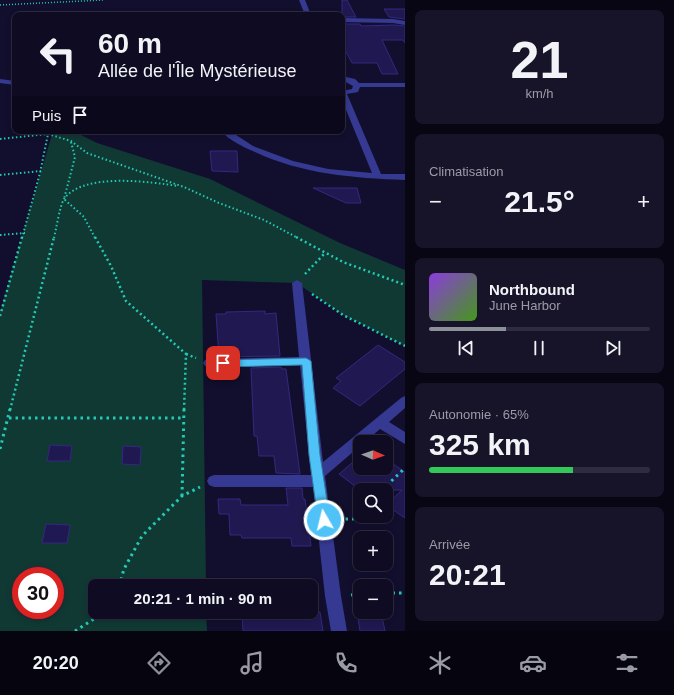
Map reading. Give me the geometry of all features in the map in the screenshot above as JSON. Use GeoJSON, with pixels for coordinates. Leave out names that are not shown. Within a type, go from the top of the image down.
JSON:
{"type":"FeatureCollection","features":[{"type":"Feature","properties":{"kind":"street"},"geometry":{"type":"LineString","coordinates":[[302,0],[307,12]]}},
{"type":"Feature","properties":{"kind":"street"},"geometry":{"type":"LineString","coordinates":[[345,20],[393,21],[405,23]]}},
{"type":"Feature","properties":{"kind":"street"},"geometry":{"type":"LineString","coordinates":[[345,79],[352,81],[357,85],[405,85]]}},
{"type":"Feature","properties":{"kind":"street"},"geometry":{"type":"LineString","coordinates":[[0,81],[12,83]]}},
{"type":"Feature","properties":{"kind":"street"},"geometry":{"type":"LineString","coordinates":[[345,92],[355,90],[357,85]]}},
{"type":"Feature","properties":{"kind":"street"},"geometry":{"type":"LineString","coordinates":[[345,98],[378,176]]}},
{"type":"Feature","properties":{"kind":"street"},"geometry":{"type":"LineString","coordinates":[[230,134],[254,149],[283,160],[317,170],[405,177]]}},
{"type":"Feature","properties":{"kind":"street"},"geometry":{"type":"LineString","coordinates":[[297,283],[318,477],[333,596],[339,631]]}},
{"type":"Feature","properties":{"kind":"street"},"geometry":{"type":"LineString","coordinates":[[209,364],[306,361]]}},
{"type":"Feature","properties":{"kind":"street"},"geometry":{"type":"LineString","coordinates":[[214,481],[318,477],[405,400]]}},
{"type":"Feature","properties":{"kind":"street"},"geometry":{"type":"LineString","coordinates":[[379,422],[405,439]]}},
{"type":"Feature","properties":{"kind":"path"},"geometry":{"type":"LineString","coordinates":[[0,5],[103,0]]}},
{"type":"Feature","properties":{"kind":"path"},"geometry":{"type":"LineString","coordinates":[[0,316],[25,233],[41,171],[48,134]]}},
{"type":"Feature","properties":{"kind":"path"},"geometry":{"type":"LineString","coordinates":[[0,139],[48,134],[70,141],[87,153],[184,187],[219,204],[264,220],[343,262],[405,285]]}},
{"type":"Feature","properties":{"kind":"path"},"geometry":{"type":"LineString","coordinates":[[0,449],[74,157],[70,141]]}},
{"type":"Feature","properties":{"kind":"path"},"geometry":{"type":"LineString","coordinates":[[0,175],[41,171]]}},
{"type":"Feature","properties":{"kind":"path"},"geometry":{"type":"LineString","coordinates":[[64,199],[78,188],[102,182],[145,182],[184,187]]}},
{"type":"Feature","properties":{"kind":"path"},"geometry":{"type":"LineString","coordinates":[[64,199],[84,217],[111,266],[126,301],[186,354],[182,496]]}},
{"type":"Feature","properties":{"kind":"path"},"geometry":{"type":"LineString","coordinates":[[0,235],[25,233]]}},
{"type":"Feature","properties":{"kind":"path"},"geometry":{"type":"LineString","coordinates":[[325,253],[297,283],[343,315],[405,346]]}},
{"type":"Feature","properties":{"kind":"path"},"geometry":{"type":"LineString","coordinates":[[9,418],[184,418]]}},
{"type":"Feature","properties":{"kind":"path"},"geometry":{"type":"LineString","coordinates":[[389,483],[405,468]]}},
{"type":"Feature","properties":{"kind":"path"},"geometry":{"type":"LineString","coordinates":[[120,579],[124,569],[142,536],[182,496],[214,481]]}},
{"type":"Feature","properties":{"kind":"path"},"geometry":{"type":"LineString","coordinates":[[324,520],[353,519]]}},
{"type":"Feature","properties":{"kind":"path"},"geometry":{"type":"LineString","coordinates":[[393,593],[405,593]]}},
{"type":"Feature","properties":{"kind":"path"},"geometry":{"type":"LineString","coordinates":[[75,631],[94,619]]}},
{"type":"Feature","properties":{"kind":"green space"},"geometry":{"type":"Polygon","coordinates":[[[52,134],[79,134],[97,143],[210,179],[340,243],[405,270],[405,346],[343,315],[297,283],[202,280],[206,579],[88,579],[88,619],[206,619],[207,631],[0,631],[0,312],[52,134]]]}},
{"type":"Feature","properties":{"kind":"building"},"geometry":{"type":"Polygon","coordinates":[[[342,0],[347,0],[356,17],[345,17],[345,12],[342,12],[342,0]]]}},
{"type":"Feature","properties":{"kind":"building"},"geometry":{"type":"Polygon","coordinates":[[[384,9],[405,9],[405,19],[389,17],[384,9]]]}},
{"type":"Feature","properties":{"kind":"building"},"geometry":{"type":"Polygon","coordinates":[[[345,24],[360,24],[361,26],[405,26],[405,43],[403,40],[382,40],[398,74],[382,74],[377,63],[352,63],[345,50],[345,24]]]}},
{"type":"Feature","properties":{"kind":"building"},"geometry":{"type":"Polygon","coordinates":[[[210,151],[237,151],[238,172],[212,171],[210,151]]]}},
{"type":"Feature","properties":{"kind":"building"},"geometry":{"type":"Polygon","coordinates":[[[313,188],[357,188],[361,203],[346,203],[313,188]]]}},
{"type":"Feature","properties":{"kind":"building"},"geometry":{"type":"Polygon","coordinates":[[[265,311],[265,314],[276,313],[280,356],[219,357],[216,314],[226,314],[226,312],[265,311]]]}},
{"type":"Feature","properties":{"kind":"building"},"geometry":{"type":"Polygon","coordinates":[[[378,345],[405,362],[405,369],[360,406],[333,388],[341,381],[336,378],[378,345]]]}},
{"type":"Feature","properties":{"kind":"building"},"geometry":{"type":"Polygon","coordinates":[[[281,367],[282,369],[286,369],[300,474],[276,473],[274,456],[259,456],[257,436],[254,436],[251,368],[281,367]]]}},
{"type":"Feature","properties":{"kind":"building"},"geometry":{"type":"Polygon","coordinates":[[[50,445],[72,446],[70,461],[47,461],[50,445]]]}},
{"type":"Feature","properties":{"kind":"building"},"geometry":{"type":"Polygon","coordinates":[[[123,446],[141,447],[140,465],[122,464],[123,446]]]}},
{"type":"Feature","properties":{"kind":"building"},"geometry":{"type":"Polygon","coordinates":[[[353,462],[353,475],[393,475],[393,464],[405,472],[405,518],[393,510],[393,498],[402,490],[393,490],[393,483],[353,483],[353,485],[339,474],[353,462]]]}},
{"type":"Feature","properties":{"kind":"building"},"geometry":{"type":"Polygon","coordinates":[[[286,488],[302,488],[303,499],[305,499],[311,546],[292,546],[291,538],[242,538],[241,535],[230,535],[229,514],[219,514],[218,499],[240,499],[241,505],[288,505],[286,488]]]}},
{"type":"Feature","properties":{"kind":"building"},"geometry":{"type":"Polygon","coordinates":[[[46,524],[70,525],[67,543],[42,543],[46,524]]]}},
{"type":"Feature","properties":{"kind":"building"},"geometry":{"type":"Polygon","coordinates":[[[318,612],[320,612],[323,631],[243,631],[242,619],[318,619],[318,612]]]}},
{"type":"Feature","properties":{"kind":"building"},"geometry":{"type":"Polygon","coordinates":[[[358,619],[382,619],[385,631],[360,631],[358,619]]]}},
{"type":"Feature","properties":{"kind":"route"},"geometry":{"type":"LineString","coordinates":[[223,363],[306,361],[315,455],[324,520]]}}]}
